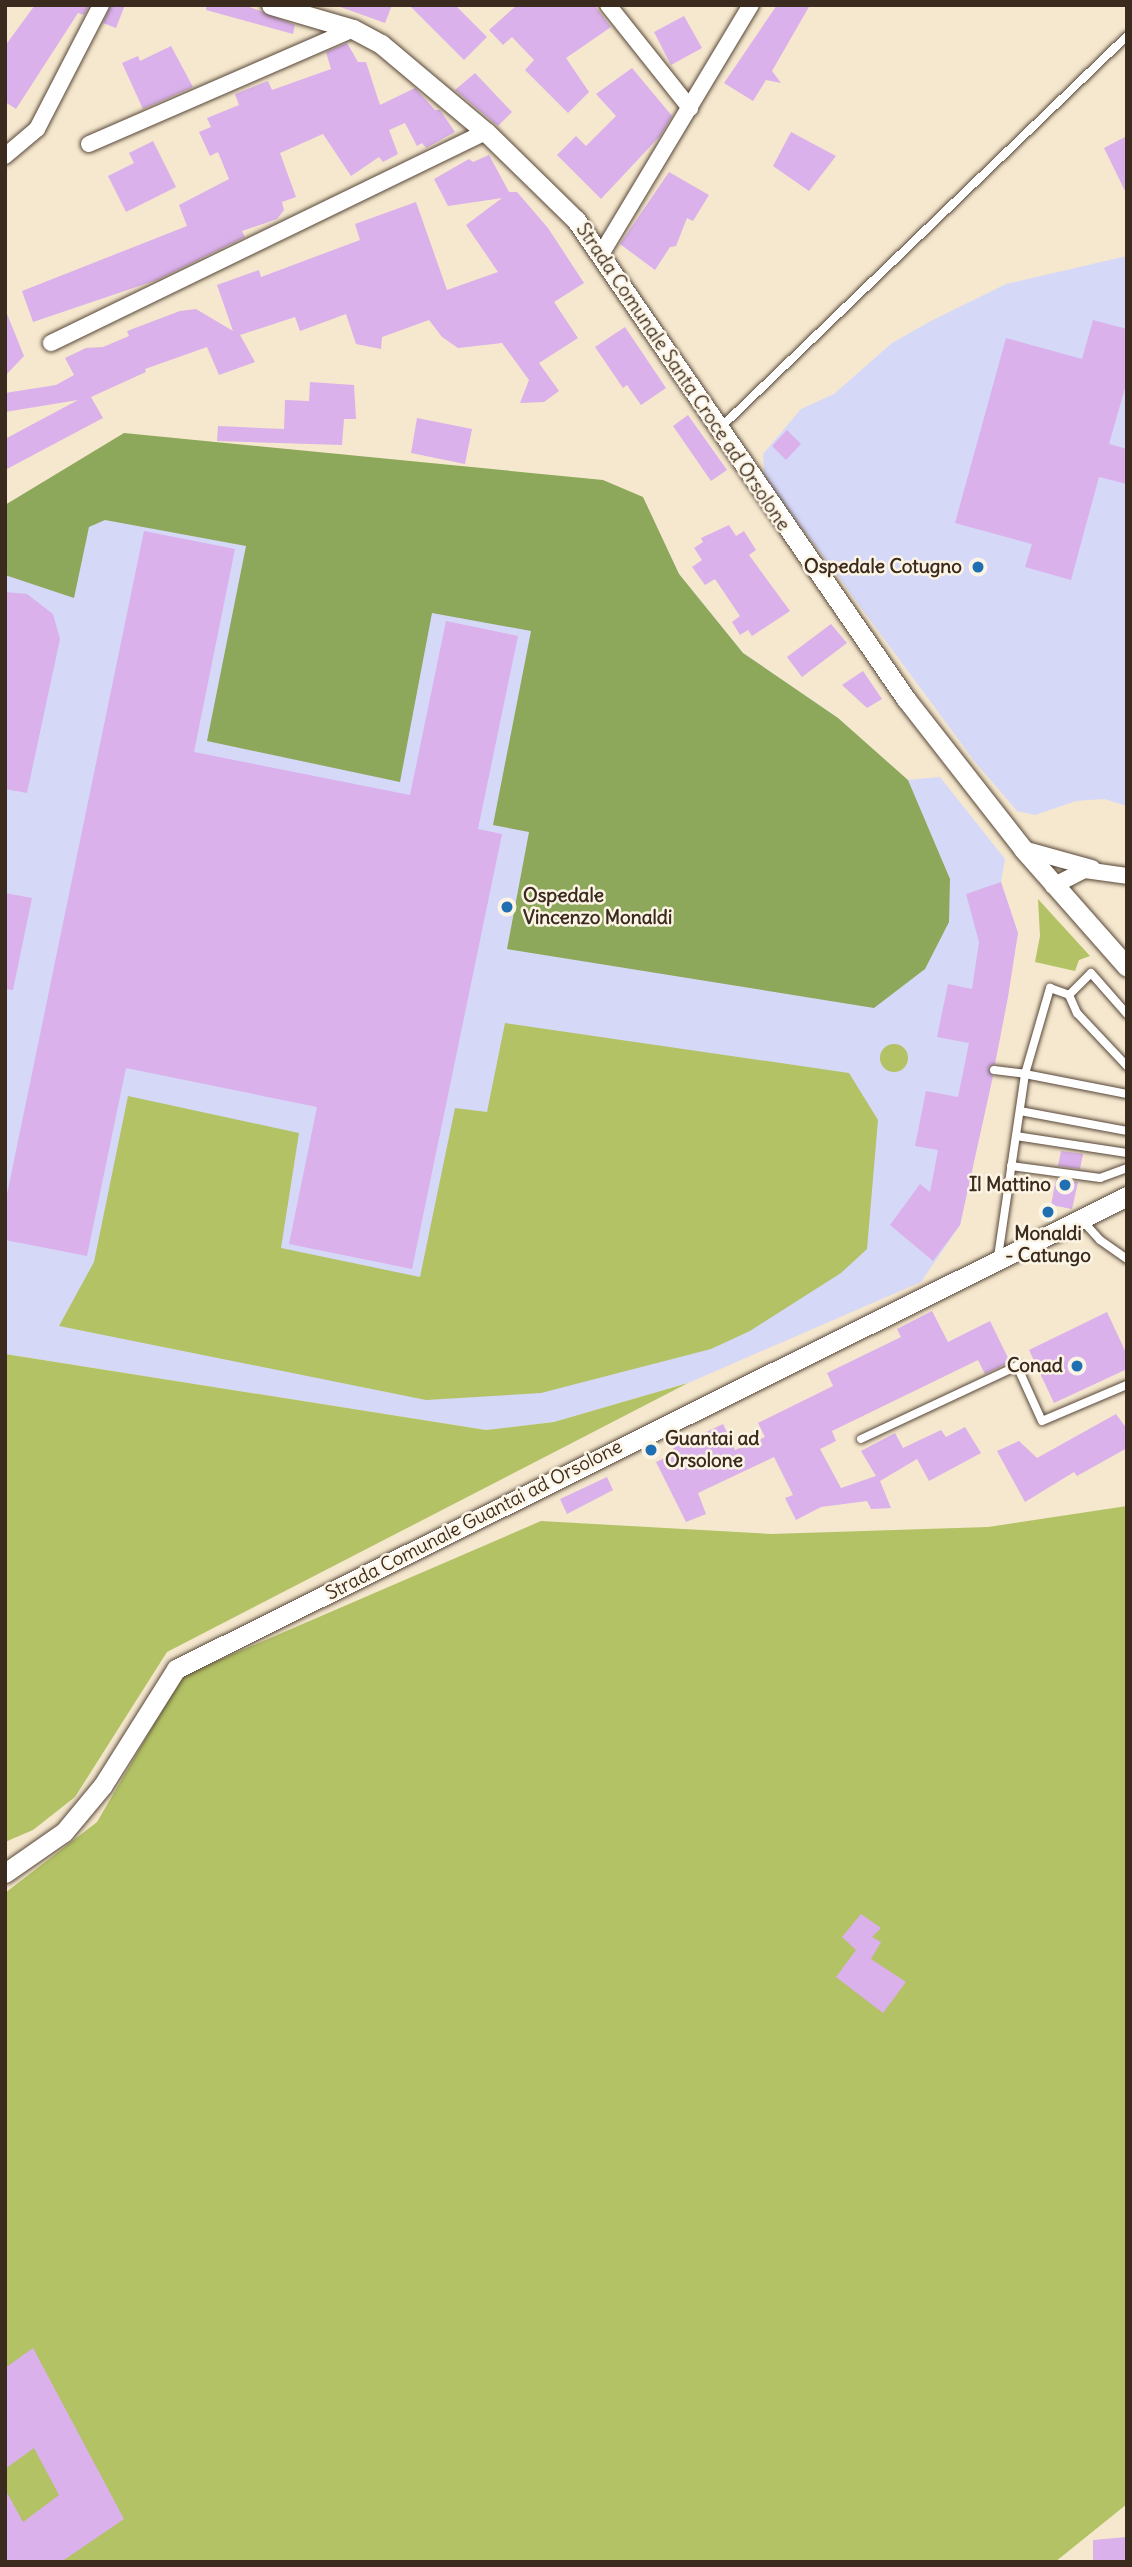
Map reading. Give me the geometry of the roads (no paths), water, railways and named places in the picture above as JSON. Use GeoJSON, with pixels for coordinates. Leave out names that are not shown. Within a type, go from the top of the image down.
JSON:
{"type":"FeatureCollection","features":[{"type":"Feature","properties":{"kind":"street"},"geometry":{"type":"LineString","coordinates":[[5,156],[37,129],[101,5]]}},
{"type":"Feature","properties":{"kind":"street","name":"Strada Comunale Santa Croce ad Orsolone"},"geometry":{"type":"LineString","coordinates":[[271,5],[353,29],[415,68],[486,132],[576,220],[718,430],[906,699],[1023,849],[1127,967]]}},
{"type":"Feature","properties":{"kind":"street"},"geometry":{"type":"LineString","coordinates":[[608,5],[690,108]]}},
{"type":"Feature","properties":{"kind":"street"},"geometry":{"type":"LineString","coordinates":[[600,256],[751,5]]}},
{"type":"Feature","properties":{"kind":"street"},"geometry":{"type":"LineString","coordinates":[[89,144],[353,29]]}},
{"type":"Feature","properties":{"kind":"street"},"geometry":{"type":"LineString","coordinates":[[51,343],[486,132]]}},
{"type":"Feature","properties":{"kind":"street"},"geometry":{"type":"LineString","coordinates":[[1023,849],[1127,876]]}},
{"type":"Feature","properties":{"kind":"street"},"geometry":{"type":"LineString","coordinates":[[1054,886],[1094,869]]}},
{"type":"Feature","properties":{"kind":"street","name":"Strada Comunale Guantai ad Orsolone"},"geometry":{"type":"LineString","coordinates":[[5,1873],[64,1832],[103,1784],[176,1669],[998,1257],[1127,1196]]}},
{"type":"Feature","properties":{"kind":"lane"},"geometry":{"type":"LineString","coordinates":[[718,430],[1127,36]]}},
{"type":"Feature","properties":{"kind":"lane"},"geometry":{"type":"LineString","coordinates":[[1069,995],[1091,973],[1127,1014]]}},
{"type":"Feature","properties":{"kind":"lane"},"geometry":{"type":"LineString","coordinates":[[998,1257],[1025,1074],[1050,988],[1069,995],[1077,1013],[1127,1066]]}},
{"type":"Feature","properties":{"kind":"lane"},"geometry":{"type":"LineString","coordinates":[[994,1070],[1127,1094]]}},
{"type":"Feature","properties":{"kind":"lane"},"geometry":{"type":"LineString","coordinates":[[1020,1111],[1127,1131]]}},
{"type":"Feature","properties":{"kind":"lane"},"geometry":{"type":"LineString","coordinates":[[1016,1136],[1127,1153]]}},
{"type":"Feature","properties":{"kind":"lane"},"geometry":{"type":"LineString","coordinates":[[1012,1166],[1100,1178],[1127,1168]]}},
{"type":"Feature","properties":{"kind":"lane"},"geometry":{"type":"LineString","coordinates":[[1081,1218],[1100,1240],[1127,1259]]}},
{"type":"Feature","properties":{"kind":"lane"},"geometry":{"type":"LineString","coordinates":[[861,1439],[1017,1366],[1042,1421],[1127,1385]]}},
{"type":"Feature","properties":{"kind":"place","name":"Ospedale Cotugno"},"geometry":{"type":"Point","coordinates":[978,567]}},
{"type":"Feature","properties":{"kind":"place","name":"Ospedale Vincenzo Monaldi"},"geometry":{"type":"Point","coordinates":[507,907]}},
{"type":"Feature","properties":{"kind":"place","name":"Il Mattino"},"geometry":{"type":"Point","coordinates":[1065,1185]}},
{"type":"Feature","properties":{"kind":"place","name":"Monaldi - Catungo"},"geometry":{"type":"Point","coordinates":[1048,1212]}},
{"type":"Feature","properties":{"kind":"place","name":"Conad"},"geometry":{"type":"Point","coordinates":[1077,1366]}},
{"type":"Feature","properties":{"kind":"place","name":"Guantai ad Orsolone"},"geometry":{"type":"Point","coordinates":[651,1450]}}]}
